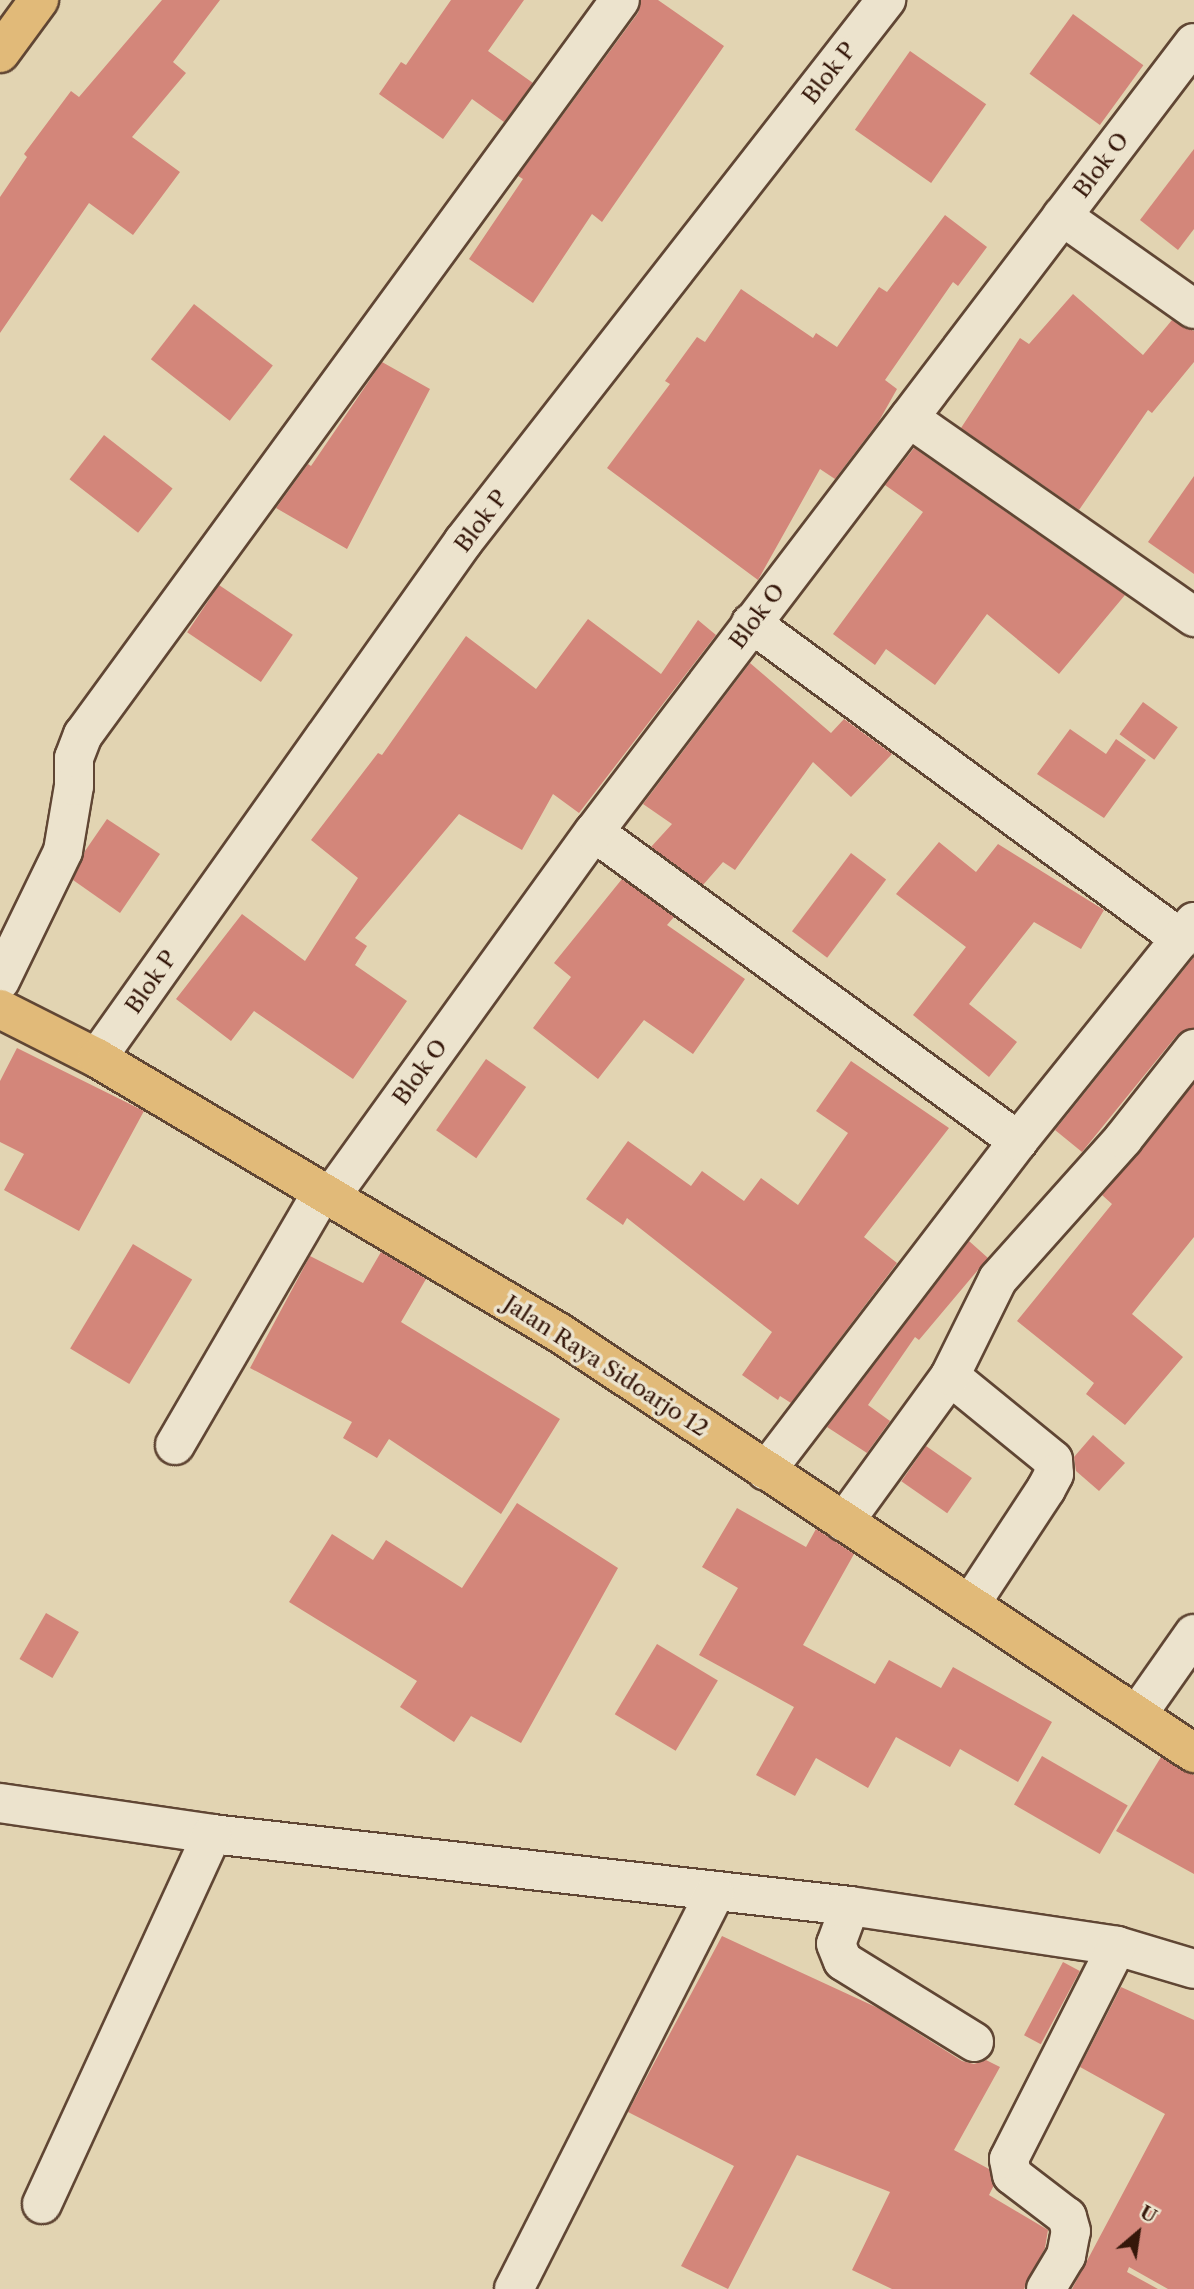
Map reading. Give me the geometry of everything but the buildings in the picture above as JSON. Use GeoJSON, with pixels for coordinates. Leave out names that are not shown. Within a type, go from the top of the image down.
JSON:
{"type":"FeatureCollection","features":[{"type":"Feature","properties":{"kind":"main road"},"geometry":{"type":"LineString","coordinates":[[0,52],[39,0]]}},
{"type":"Feature","properties":{"kind":"main road","name":"Jalan Raya Sidoarjo 12"},"geometry":{"type":"LineString","coordinates":[[0,1009],[97,1058],[558,1332],[844,1522],[971,1602],[1194,1754]]}},
{"type":"Feature","properties":{"kind":"street"},"geometry":{"type":"LineString","coordinates":[[0,981],[63,851],[74,786],[74,758],[83,735],[620,0]]}},
{"type":"Feature","properties":{"kind":"street","name":"Blok P"},"geometry":{"type":"LineString","coordinates":[[97,1058],[463,542],[886,0]]}},
{"type":"Feature","properties":{"kind":"street","name":"Blok O"},"geometry":{"type":"LineString","coordinates":[[175,1445],[326,1194],[751,623],[1194,43]]}},
{"type":"Feature","properties":{"kind":"street"},"geometry":{"type":"LineString","coordinates":[[1062,216],[1194,309]]}},
{"type":"Feature","properties":{"kind":"street"},"geometry":{"type":"LineString","coordinates":[[909,418],[1194,617]]}},
{"type":"Feature","properties":{"kind":"street"},"geometry":{"type":"LineString","coordinates":[[751,623],[1187,931],[1018,1141],[766,1471]]}},
{"type":"Feature","properties":{"kind":"street"},"geometry":{"type":"LineString","coordinates":[[594,832],[1018,1141]]}},
{"type":"Feature","properties":{"kind":"street"},"geometry":{"type":"LineString","coordinates":[[844,1522],[950,1376],[998,1279],[1123,1139],[1194,1049]]}},
{"type":"Feature","properties":{"kind":"street"},"geometry":{"type":"LineString","coordinates":[[950,1376],[1054,1460],[1054,1474],[1046,1489],[971,1602]]}},
{"type":"Feature","properties":{"kind":"street"},"geometry":{"type":"LineString","coordinates":[[1137,1715],[1194,1634]]}},
{"type":"Feature","properties":{"kind":"street"},"geometry":{"type":"LineString","coordinates":[[0,1803],[212,1834],[714,1894],[850,1906],[1117,1946],[1194,1969]]}},
{"type":"Feature","properties":{"kind":"street"},"geometry":{"type":"LineString","coordinates":[[42,2204],[212,1834]]}},
{"type":"Feature","properties":{"kind":"street"},"geometry":{"type":"LineString","coordinates":[[514,2289],[714,1894]]}},
{"type":"Feature","properties":{"kind":"street"},"geometry":{"type":"LineString","coordinates":[[850,1906],[836,1944],[843,1961],[974,2042]]}},
{"type":"Feature","properties":{"kind":"street"},"geometry":{"type":"LineString","coordinates":[[1046,2289],[1066,2256],[1071,2231],[1067,2217],[1012,2175],[1009,2159],[1117,1946]]}}]}
